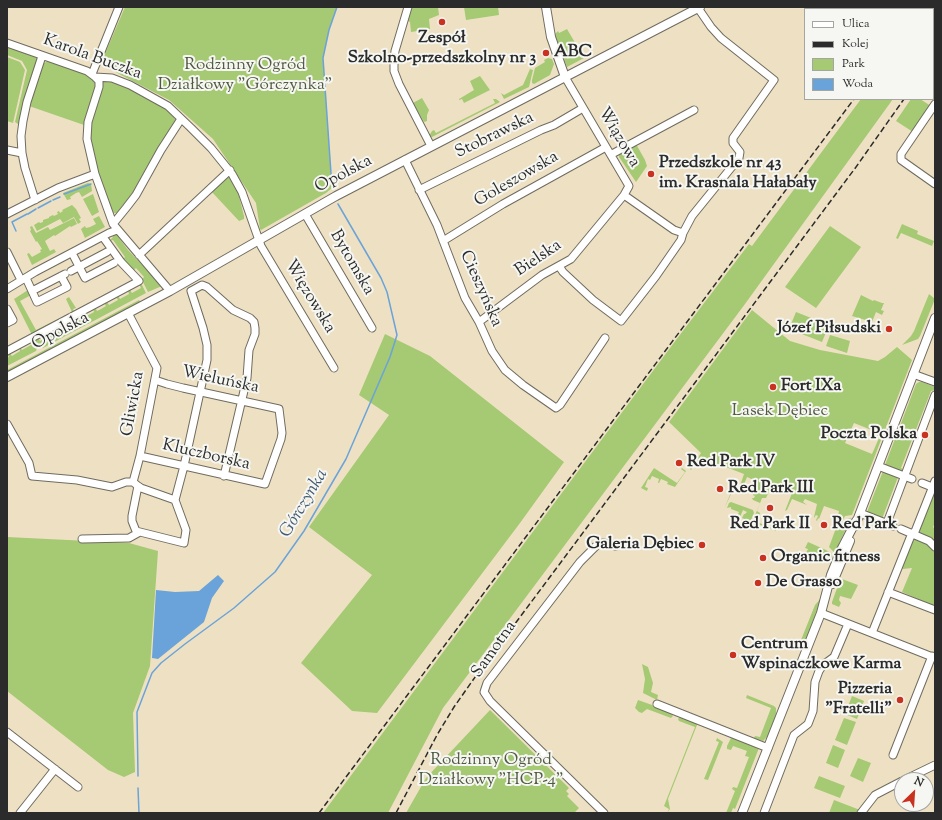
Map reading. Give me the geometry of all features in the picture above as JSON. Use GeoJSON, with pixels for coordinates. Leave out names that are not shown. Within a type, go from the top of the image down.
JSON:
{"type":"FeatureCollection","features":[{"type":"Feature","properties":{"kind":"street"},"geometry":{"type":"LineString","coordinates":[[119,7],[94,75],[98,81],[99,87],[88,122],[87,139],[95,174],[113,224],[170,291]]}},
{"type":"Feature","properties":{"kind":"street"},"geometry":{"type":"LineString","coordinates":[[408,7],[395,51],[394,71],[399,84],[431,146]]}},
{"type":"Feature","properties":{"kind":"street"},"geometry":{"type":"LineString","coordinates":[[546,7],[551,37],[565,77]]}},
{"type":"Feature","properties":{"kind":"street"},"geometry":{"type":"LineString","coordinates":[[559,266],[563,272],[593,300],[621,321],[656,276],[681,240],[692,216],[739,158],[740,152],[733,143],[733,138],[774,80],[721,38],[711,27],[699,7]]}},
{"type":"Feature","properties":{"kind":"street","name":"Opolska"},"geometry":{"type":"LineString","coordinates":[[7,377],[170,291],[305,214],[431,146],[699,7]]}},
{"type":"Feature","properties":{"kind":"street","name":"Karola Buczka"},"geometry":{"type":"LineString","coordinates":[[7,43],[87,71],[94,75],[112,78],[130,85],[168,106],[211,148],[230,170],[242,192],[259,240]]}},
{"type":"Feature","properties":{"kind":"street"},"geometry":{"type":"LineString","coordinates":[[35,200],[25,168],[21,136],[23,121],[42,56]]}},
{"type":"Feature","properties":{"kind":"street","name":"Wiązowa"},"geometry":{"type":"LineString","coordinates":[[565,77],[606,147],[612,154],[629,186],[624,195],[674,230],[683,233]]}},
{"type":"Feature","properties":{"kind":"street"},"geometry":{"type":"LineString","coordinates":[[935,104],[901,157],[901,160],[935,184]]}},
{"type":"Feature","properties":{"kind":"street","name":"Stobrawska"},"geometry":{"type":"LineString","coordinates":[[419,190],[554,125],[583,108]]}},
{"type":"Feature","properties":{"kind":"street"},"geometry":{"type":"LineString","coordinates":[[612,154],[694,110]]}},
{"type":"Feature","properties":{"kind":"street"},"geometry":{"type":"LineString","coordinates":[[113,224],[136,194],[161,150],[181,119]]}},
{"type":"Feature","properties":{"kind":"street","name":"Goleszowska"},"geometry":{"type":"LineString","coordinates":[[443,241],[503,204],[606,147]]}},
{"type":"Feature","properties":{"kind":"street"},"geometry":{"type":"LineString","coordinates":[[7,150],[22,153]]}},
{"type":"Feature","properties":{"kind":"street","name":"Cieszyńska"},"geometry":{"type":"LineString","coordinates":[[405,160],[437,225],[465,298],[479,322],[492,351],[505,370],[523,385],[556,408],[560,405],[605,338]]}},
{"type":"Feature","properties":{"kind":"street"},"geometry":{"type":"LineString","coordinates":[[139,255],[230,170]]}},
{"type":"Feature","properties":{"kind":"street"},"geometry":{"type":"LineString","coordinates":[[7,214],[58,188],[95,174]]}},
{"type":"Feature","properties":{"kind":"street","name":"Bielska"},"geometry":{"type":"LineString","coordinates":[[479,322],[542,275],[571,259],[624,195]]}},
{"type":"Feature","properties":{"kind":"street","name":"Bytomska"},"geometry":{"type":"LineString","coordinates":[[305,214],[372,328]]}},
{"type":"Feature","properties":{"kind":"street"},"geometry":{"type":"LineString","coordinates":[[8,287],[117,230]]}},
{"type":"Feature","properties":{"kind":"street"},"geometry":{"type":"LineString","coordinates":[[7,351],[139,282],[103,237]]}},
{"type":"Feature","properties":{"kind":"street","name":"Więzowska"},"geometry":{"type":"LineString","coordinates":[[259,240],[261,246],[334,368]]}},
{"type":"Feature","properties":{"kind":"street"},"geometry":{"type":"LineString","coordinates":[[7,252],[32,291],[37,302],[67,287],[66,273]]}},
{"type":"Feature","properties":{"kind":"street"},"geometry":{"type":"LineString","coordinates":[[32,291],[107,252]]}},
{"type":"Feature","properties":{"kind":"street"},"geometry":{"type":"LineString","coordinates":[[72,253],[85,278],[114,263]]}},
{"type":"Feature","properties":{"kind":"street"},"geometry":{"type":"LineString","coordinates":[[82,539],[129,538],[138,533],[184,544],[186,530],[175,500],[206,365],[207,350],[203,328],[191,291],[204,285],[233,310],[250,318],[255,325],[255,334],[248,350],[248,372],[224,476]]}},
{"type":"Feature","properties":{"kind":"street"},"geometry":{"type":"LineString","coordinates":[[7,309],[13,320],[7,323]]}},
{"type":"Feature","properties":{"kind":"street","name":"Gliwicka"},"geometry":{"type":"LineString","coordinates":[[128,313],[157,368],[140,456],[132,516],[133,527],[138,533]]}},
{"type":"Feature","properties":{"kind":"street"},"geometry":{"type":"LineString","coordinates":[[742,813],[821,613],[831,575],[842,548],[860,513],[935,318]]}},
{"type":"Feature","properties":{"kind":"street"},"geometry":{"type":"LineString","coordinates":[[913,374],[935,382]]}},
{"type":"Feature","properties":{"kind":"street","name":"Wieluńska"},"geometry":{"type":"LineString","coordinates":[[155,380],[199,392],[279,409],[282,433],[281,439],[265,484]]}},
{"type":"Feature","properties":{"kind":"street"},"geometry":{"type":"LineString","coordinates":[[860,513],[890,524],[904,476],[935,395]]}},
{"type":"Feature","properties":{"kind":"street"},"geometry":{"type":"LineString","coordinates":[[7,424],[29,463],[32,476],[77,480],[112,487],[126,482],[136,484],[141,488],[175,500]]}},
{"type":"Feature","properties":{"kind":"street","name":"Kluczborska"},"geometry":{"type":"LineString","coordinates":[[140,456],[265,484]]}},
{"type":"Feature","properties":{"kind":"street"},"geometry":{"type":"LineString","coordinates":[[878,466],[912,479]]}},
{"type":"Feature","properties":{"kind":"street"},"geometry":{"type":"LineString","coordinates":[[872,633],[934,484],[922,483]]}},
{"type":"Feature","properties":{"kind":"street"},"geometry":{"type":"LineString","coordinates":[[901,529],[929,540],[935,547]]}},
{"type":"Feature","properties":{"kind":"street","name":"Samotna"},"geometry":{"type":"LineString","coordinates":[[604,813],[490,701],[484,692],[487,683],[580,562],[597,545],[603,543],[616,546]]}},
{"type":"Feature","properties":{"kind":"street"},"geometry":{"type":"LineString","coordinates":[[888,592],[935,610]]}},
{"type":"Feature","properties":{"kind":"street"},"geometry":{"type":"LineString","coordinates":[[821,613],[934,657],[893,755]]}},
{"type":"Feature","properties":{"kind":"street"},"geometry":{"type":"LineString","coordinates":[[764,813],[794,735],[808,724],[813,711],[815,682],[819,671],[824,665],[834,658],[848,624]]}},
{"type":"Feature","properties":{"kind":"street"},"geometry":{"type":"LineString","coordinates":[[656,704],[768,748]]}},
{"type":"Feature","properties":{"kind":"street"},"geometry":{"type":"LineString","coordinates":[[8,735],[78,787]]}},
{"type":"Feature","properties":{"kind":"street"},"geometry":{"type":"LineString","coordinates":[[921,772],[935,765]]}},
{"type":"Feature","properties":{"kind":"street"},"geometry":{"type":"LineString","coordinates":[[20,813],[55,769]]}},
{"type":"Feature","properties":{"kind":"street"},"geometry":{"type":"LineString","coordinates":[[861,813],[875,794],[894,785]]}},
{"type":"Feature","properties":{"kind":"green space","name":"Rodzinny Ogród Działkowy \"Górczynka\""},"geometry":{"type":"Polygon","coordinates":[[[125,7],[337,7],[329,30],[323,58],[332,188],[326,193],[261,230],[256,203],[213,139],[169,100],[101,63],[125,7]]]}},
{"type":"Feature","properties":{"kind":"green space"},"geometry":{"type":"Polygon","coordinates":[[[411,7],[438,7],[439,15],[429,19],[430,29],[411,32],[410,22],[408,21],[411,7]]]}},
{"type":"Feature","properties":{"kind":"green space"},"geometry":{"type":"Polygon","coordinates":[[[464,7],[498,7],[499,15],[466,20],[464,7]]]}},
{"type":"Feature","properties":{"kind":"green space"},"geometry":{"type":"Polygon","coordinates":[[[567,29],[584,58],[567,67],[555,34],[558,31],[559,33],[567,29]]]}},
{"type":"Feature","properties":{"kind":"green space"},"geometry":{"type":"Polygon","coordinates":[[[7,46],[35,56],[38,59],[20,124],[15,122],[27,70],[22,61],[7,55],[7,46]]]}},
{"type":"Feature","properties":{"kind":"green space"},"geometry":{"type":"Polygon","coordinates":[[[7,57],[20,62],[25,70],[13,123],[7,121],[7,57]]]}},
{"type":"Feature","properties":{"kind":"green space"},"geometry":{"type":"Polygon","coordinates":[[[548,58],[552,59],[554,64],[550,75],[534,84],[532,83],[535,68],[545,62],[544,60],[548,58]]]}},
{"type":"Feature","properties":{"kind":"green space"},"geometry":{"type":"Polygon","coordinates":[[[48,61],[88,75],[95,83],[95,93],[84,125],[29,106],[42,64],[48,61]]]}},
{"type":"Feature","properties":{"kind":"green space"},"geometry":{"type":"Polygon","coordinates":[[[530,69],[533,70],[529,87],[504,99],[501,93],[504,95],[523,85],[530,69]]]}},
{"type":"Feature","properties":{"kind":"green space"},"geometry":{"type":"Polygon","coordinates":[[[480,76],[490,90],[464,103],[462,99],[459,100],[474,90],[470,81],[480,76]]]}},
{"type":"Feature","properties":{"kind":"green space"},"geometry":{"type":"Polygon","coordinates":[[[105,78],[117,82],[165,107],[182,123],[133,193],[117,213],[111,211],[90,144],[90,125],[101,85],[105,78]]]}},
{"type":"Feature","properties":{"kind":"green space"},"geometry":{"type":"Polygon","coordinates":[[[422,98],[429,110],[427,121],[424,122],[413,103],[422,98]]]}},
{"type":"Feature","properties":{"kind":"green space"},"geometry":{"type":"Polygon","coordinates":[[[493,99],[500,102],[432,137],[429,136],[434,130],[436,133],[495,103],[493,99]]]}},
{"type":"Feature","properties":{"kind":"green space"},"geometry":{"type":"Polygon","coordinates":[[[860,100],[892,100],[745,304],[443,708],[388,813],[323,813],[676,340],[749,244],[752,246],[860,100]]]}},
{"type":"Feature","properties":{"kind":"green space"},"geometry":{"type":"Polygon","coordinates":[[[910,100],[922,100],[931,106],[913,132],[896,121],[910,100]]]}},
{"type":"Feature","properties":{"kind":"green space"},"geometry":{"type":"Polygon","coordinates":[[[636,144],[647,166],[636,182],[619,157],[619,154],[636,144]]]}},
{"type":"Feature","properties":{"kind":"green space"},"geometry":{"type":"Polygon","coordinates":[[[229,175],[237,188],[244,216],[244,219],[239,221],[211,191],[229,175]]]}},
{"type":"Feature","properties":{"kind":"green space"},"geometry":{"type":"Polygon","coordinates":[[[88,183],[91,184],[92,191],[82,197],[79,192],[76,193],[70,197],[71,199],[67,200],[63,193],[88,183]]]}},
{"type":"Feature","properties":{"kind":"green space"},"geometry":{"type":"Polygon","coordinates":[[[93,194],[99,212],[92,216],[83,199],[93,194]]]}},
{"type":"Feature","properties":{"kind":"green space"},"geometry":{"type":"Polygon","coordinates":[[[72,205],[81,218],[79,219],[81,222],[78,224],[74,217],[63,223],[60,219],[37,231],[34,225],[39,222],[43,222],[43,220],[58,214],[57,212],[59,211],[60,213],[63,211],[62,210],[72,205]]]}},
{"type":"Feature","properties":{"kind":"green space"},"geometry":{"type":"Polygon","coordinates":[[[99,216],[105,227],[85,238],[81,229],[85,226],[86,228],[96,224],[93,219],[99,216]]]}},
{"type":"Feature","properties":{"kind":"green space"},"geometry":{"type":"Polygon","coordinates":[[[74,218],[77,224],[71,227],[70,226],[45,241],[50,251],[54,249],[56,252],[32,265],[27,254],[29,253],[32,257],[41,252],[40,250],[42,249],[30,231],[30,227],[32,226],[36,233],[48,227],[50,230],[74,218]]]}},
{"type":"Feature","properties":{"kind":"green space"},"geometry":{"type":"Polygon","coordinates":[[[902,224],[918,231],[917,234],[934,241],[932,246],[901,233],[898,239],[896,238],[902,224]]]}},
{"type":"Feature","properties":{"kind":"green space"},"geometry":{"type":"Polygon","coordinates":[[[830,226],[861,247],[816,308],[785,287],[830,226]]]}},
{"type":"Feature","properties":{"kind":"green space"},"geometry":{"type":"Polygon","coordinates":[[[116,234],[128,250],[162,286],[148,292],[142,280],[144,277],[136,268],[133,271],[122,260],[125,257],[113,240],[110,241],[113,237],[112,235],[116,234]]]}},
{"type":"Feature","properties":{"kind":"green space"},"geometry":{"type":"Polygon","coordinates":[[[141,283],[146,293],[43,348],[39,347],[34,339],[38,337],[40,341],[49,336],[48,332],[51,335],[60,330],[58,327],[61,326],[63,329],[71,324],[70,321],[72,320],[74,323],[83,318],[82,315],[84,314],[85,317],[94,312],[93,309],[95,307],[97,311],[106,306],[104,303],[107,302],[109,305],[118,300],[116,297],[118,296],[120,299],[129,294],[128,291],[130,290],[132,293],[141,288],[139,284],[141,283]]]}},
{"type":"Feature","properties":{"kind":"green space"},"geometry":{"type":"Polygon","coordinates":[[[28,290],[31,295],[20,301],[36,330],[72,312],[66,299],[69,297],[76,308],[73,309],[75,313],[32,335],[14,299],[28,290]]]}},
{"type":"Feature","properties":{"kind":"green space"},"geometry":{"type":"Polygon","coordinates":[[[929,294],[935,299],[920,336],[918,339],[902,345],[914,331],[929,294]]]}},
{"type":"Feature","properties":{"kind":"green space"},"geometry":{"type":"Polygon","coordinates":[[[861,295],[873,301],[884,303],[881,310],[884,311],[882,315],[876,312],[872,322],[852,316],[861,295]]]}},
{"type":"Feature","properties":{"kind":"green space"},"geometry":{"type":"Polygon","coordinates":[[[139,300],[141,303],[7,373],[7,370],[139,300]]]}},
{"type":"Feature","properties":{"kind":"green space","name":"Lasek Dębiec"},"geometry":{"type":"Polygon","coordinates":[[[752,310],[790,341],[820,350],[878,361],[897,347],[912,360],[852,515],[845,516],[840,527],[837,526],[840,518],[838,516],[839,511],[824,506],[817,521],[818,516],[816,515],[814,517],[817,504],[805,499],[803,502],[807,505],[792,499],[787,510],[785,511],[792,493],[772,485],[766,498],[762,498],[757,511],[760,513],[758,520],[755,519],[754,518],[760,503],[752,498],[755,496],[753,495],[758,482],[747,477],[740,494],[732,492],[724,509],[732,490],[738,492],[744,474],[718,464],[717,467],[701,456],[691,470],[690,469],[701,453],[669,422],[752,310]],[[854,423],[845,443],[872,454],[879,438],[874,431],[854,423]]]}},
{"type":"Feature","properties":{"kind":"green space"},"geometry":{"type":"Polygon","coordinates":[[[796,312],[829,325],[822,342],[789,329],[796,312]]]}},
{"type":"Feature","properties":{"kind":"green space"},"geometry":{"type":"Polygon","coordinates":[[[385,334],[430,356],[564,462],[377,713],[352,711],[301,663],[372,575],[309,527],[389,415],[359,395],[385,334]]]}},
{"type":"Feature","properties":{"kind":"green space"},"geometry":{"type":"Polygon","coordinates":[[[830,335],[850,341],[847,353],[826,346],[830,335]]]}},
{"type":"Feature","properties":{"kind":"green space"},"geometry":{"type":"Polygon","coordinates":[[[32,340],[37,348],[36,351],[7,366],[7,358],[9,357],[7,353],[9,352],[12,356],[20,351],[19,347],[22,350],[31,345],[30,342],[32,340]]]}},
{"type":"Feature","properties":{"kind":"green space"},"geometry":{"type":"Polygon","coordinates":[[[919,382],[935,387],[935,390],[931,391],[901,468],[905,470],[903,472],[885,465],[916,384],[919,382]]]}},
{"type":"Feature","properties":{"kind":"green space"},"geometry":{"type":"Polygon","coordinates":[[[654,468],[677,483],[685,472],[681,469],[682,468],[686,471],[675,487],[667,484],[668,482],[661,479],[658,483],[659,479],[652,476],[650,480],[648,479],[645,487],[648,488],[647,491],[641,488],[654,468]]]}},
{"type":"Feature","properties":{"kind":"green space"},"geometry":{"type":"Polygon","coordinates":[[[883,471],[898,477],[882,519],[867,512],[883,471]]]}},
{"type":"Feature","properties":{"kind":"green space"},"geometry":{"type":"Polygon","coordinates":[[[935,489],[935,523],[933,527],[935,529],[935,542],[931,538],[920,533],[919,529],[935,489]]]}},
{"type":"Feature","properties":{"kind":"green space"},"geometry":{"type":"Polygon","coordinates":[[[731,502],[753,510],[754,513],[751,520],[776,529],[776,531],[742,518],[747,512],[743,510],[740,517],[737,516],[739,512],[731,509],[731,507],[727,508],[731,502]]]}},
{"type":"Feature","properties":{"kind":"green space"},"geometry":{"type":"Polygon","coordinates":[[[851,518],[834,552],[829,547],[836,528],[842,530],[847,519],[851,518]]]}},
{"type":"Feature","properties":{"kind":"green space"},"geometry":{"type":"Polygon","coordinates":[[[913,534],[935,548],[935,609],[931,608],[932,605],[902,592],[912,568],[900,568],[913,534]]]}},
{"type":"Feature","properties":{"kind":"green space"},"geometry":{"type":"Polygon","coordinates":[[[7,537],[129,543],[158,551],[150,666],[133,713],[135,772],[124,777],[108,770],[7,691],[7,537]]]}},
{"type":"Feature","properties":{"kind":"green space"},"geometry":{"type":"Polygon","coordinates":[[[808,542],[826,550],[833,556],[826,560],[806,553],[808,549],[805,548],[808,542]]]}},
{"type":"Feature","properties":{"kind":"green space"},"geometry":{"type":"Polygon","coordinates":[[[842,579],[858,585],[851,599],[840,596],[839,600],[841,603],[839,607],[832,604],[832,602],[840,580],[842,579]]]}},
{"type":"Feature","properties":{"kind":"green space"},"geometry":{"type":"Polygon","coordinates":[[[821,598],[804,647],[801,650],[797,650],[815,605],[821,598]]]}},
{"type":"Feature","properties":{"kind":"green space"},"geometry":{"type":"Polygon","coordinates":[[[642,664],[648,667],[653,683],[651,692],[658,695],[657,700],[643,693],[645,679],[642,664]]]}},
{"type":"Feature","properties":{"kind":"green space"},"geometry":{"type":"Polygon","coordinates":[[[747,695],[776,708],[776,714],[768,736],[763,741],[754,738],[755,736],[760,737],[771,708],[746,698],[747,695]]]}},
{"type":"Feature","properties":{"kind":"green space"},"geometry":{"type":"Polygon","coordinates":[[[852,696],[864,701],[857,719],[845,714],[852,696]]]}},
{"type":"Feature","properties":{"kind":"green space"},"geometry":{"type":"Polygon","coordinates":[[[638,700],[669,711],[673,716],[671,718],[647,709],[642,713],[639,712],[635,708],[638,700]]]}},
{"type":"Feature","properties":{"kind":"green space","name":"Rodzinny Ogród Działkowy \"HCP-4\""},"geometry":{"type":"Polygon","coordinates":[[[490,710],[569,788],[566,791],[569,794],[567,796],[579,808],[574,813],[406,813],[426,778],[490,710]]]}},
{"type":"Feature","properties":{"kind":"green space"},"geometry":{"type":"Polygon","coordinates":[[[680,717],[697,723],[697,725],[668,799],[670,809],[667,813],[669,809],[664,806],[695,727],[679,721],[678,719],[680,717]]]}},
{"type":"Feature","properties":{"kind":"green space"},"geometry":{"type":"Polygon","coordinates":[[[844,718],[856,722],[847,745],[835,740],[844,718]]]}},
{"type":"Feature","properties":{"kind":"green space"},"geometry":{"type":"Polygon","coordinates":[[[717,738],[723,742],[708,780],[704,779],[719,742],[716,741],[717,738]]]}},
{"type":"Feature","properties":{"kind":"green space"},"geometry":{"type":"Polygon","coordinates":[[[731,738],[759,748],[735,809],[733,808],[731,813],[726,813],[735,791],[732,789],[733,787],[737,788],[749,757],[745,756],[747,751],[733,746],[731,750],[727,749],[731,738]]]}},
{"type":"Feature","properties":{"kind":"green space"},"geometry":{"type":"Polygon","coordinates":[[[833,745],[845,750],[838,768],[826,763],[833,745]]]}},
{"type":"Feature","properties":{"kind":"green space"},"geometry":{"type":"Polygon","coordinates":[[[858,758],[871,763],[863,782],[850,776],[858,758]]]}},
{"type":"Feature","properties":{"kind":"green space"},"geometry":{"type":"Polygon","coordinates":[[[819,776],[845,786],[840,798],[814,788],[819,776]]]}},
{"type":"Feature","properties":{"kind":"green space"},"geometry":{"type":"Polygon","coordinates":[[[834,800],[860,810],[859,813],[829,813],[834,800]]]}},
{"type":"Feature","properties":{"kind":"water"},"geometry":{"type":"Polygon","coordinates":[[[218,575],[224,581],[212,598],[204,622],[158,659],[152,658],[156,590],[175,592],[199,591],[218,575]]]}},
{"type":"Feature","properties":{"kind":"waterway","name":"Górczynka"},"geometry":{"type":"LineString","coordinates":[[332,188],[323,58],[329,30],[337,7]]}},
{"type":"Feature","properties":{"kind":"waterway"},"geometry":{"type":"LineString","coordinates":[[64,194],[91,184]]}},
{"type":"Feature","properties":{"kind":"waterway"},"geometry":{"type":"LineString","coordinates":[[53,200],[60,197]]}},
{"type":"Feature","properties":{"kind":"waterway"},"geometry":{"type":"LineString","coordinates":[[38,208],[51,201]]}},
{"type":"Feature","properties":{"kind":"waterway","name":"Górczynka"},"geometry":{"type":"LineString","coordinates":[[138,776],[137,712],[152,673],[161,663],[234,608],[275,572],[304,531],[346,459],[390,357],[397,335],[387,292],[381,278],[338,204]]}},
{"type":"Feature","properties":{"kind":"waterway"},"geometry":{"type":"LineString","coordinates":[[28,214],[36,209]]}},
{"type":"Feature","properties":{"kind":"waterway"},"geometry":{"type":"LineString","coordinates":[[16,231],[12,222],[27,214]]}},
{"type":"Feature","properties":{"kind":"waterway","name":"Górczynka"},"geometry":{"type":"LineString","coordinates":[[138,788],[139,813]]}},
{"type":"Feature","properties":{"kind":"railway"},"geometry":{"type":"LineString","coordinates":[[319,813],[853,100]]}},
{"type":"Feature","properties":{"kind":"railway"},"geometry":{"type":"LineString","coordinates":[[396,813],[437,735],[473,680],[856,167],[903,100]]}},
{"type":"Feature","properties":{"kind":"place","name":"Zespół Szkolno-przedszkolny nr 3"},"geometry":{"type":"Point","coordinates":[442,22]}},
{"type":"Feature","properties":{"kind":"place","name":"ABC"},"geometry":{"type":"Point","coordinates":[546,53]}},
{"type":"Feature","properties":{"kind":"place","name":"Przedszkole nr 43 im. Krasnala Hałabały"},"geometry":{"type":"Point","coordinates":[651,174]}},
{"type":"Feature","properties":{"kind":"place","name":"Józef Piłsudski"},"geometry":{"type":"Point","coordinates":[889,329]}},
{"type":"Feature","properties":{"kind":"place","name":"Fort IXa"},"geometry":{"type":"Point","coordinates":[773,387]}},
{"type":"Feature","properties":{"kind":"place","name":"Poczta Polska"},"geometry":{"type":"Point","coordinates":[925,435]}},
{"type":"Feature","properties":{"kind":"place","name":"Red Park IV"},"geometry":{"type":"Point","coordinates":[679,463]}},
{"type":"Feature","properties":{"kind":"place","name":"Red Park III"},"geometry":{"type":"Point","coordinates":[720,489]}},
{"type":"Feature","properties":{"kind":"place","name":"Red Park II"},"geometry":{"type":"Point","coordinates":[770,508]}},
{"type":"Feature","properties":{"kind":"place","name":"Red Park"},"geometry":{"type":"Point","coordinates":[824,525]}},
{"type":"Feature","properties":{"kind":"place","name":"Galeria Dębiec"},"geometry":{"type":"Point","coordinates":[702,545]}},
{"type":"Feature","properties":{"kind":"place","name":"Organic fitness"},"geometry":{"type":"Point","coordinates":[763,558]}},
{"type":"Feature","properties":{"kind":"place","name":"De Grasso"},"geometry":{"type":"Point","coordinates":[758,583]}},
{"type":"Feature","properties":{"kind":"place","name":"Centrum Wspinaczkowe Karma"},"geometry":{"type":"Point","coordinates":[733,655]}},
{"type":"Feature","properties":{"kind":"place","name":"Pizzeria \"Fratelli\""},"geometry":{"type":"Point","coordinates":[900,700]}}]}
